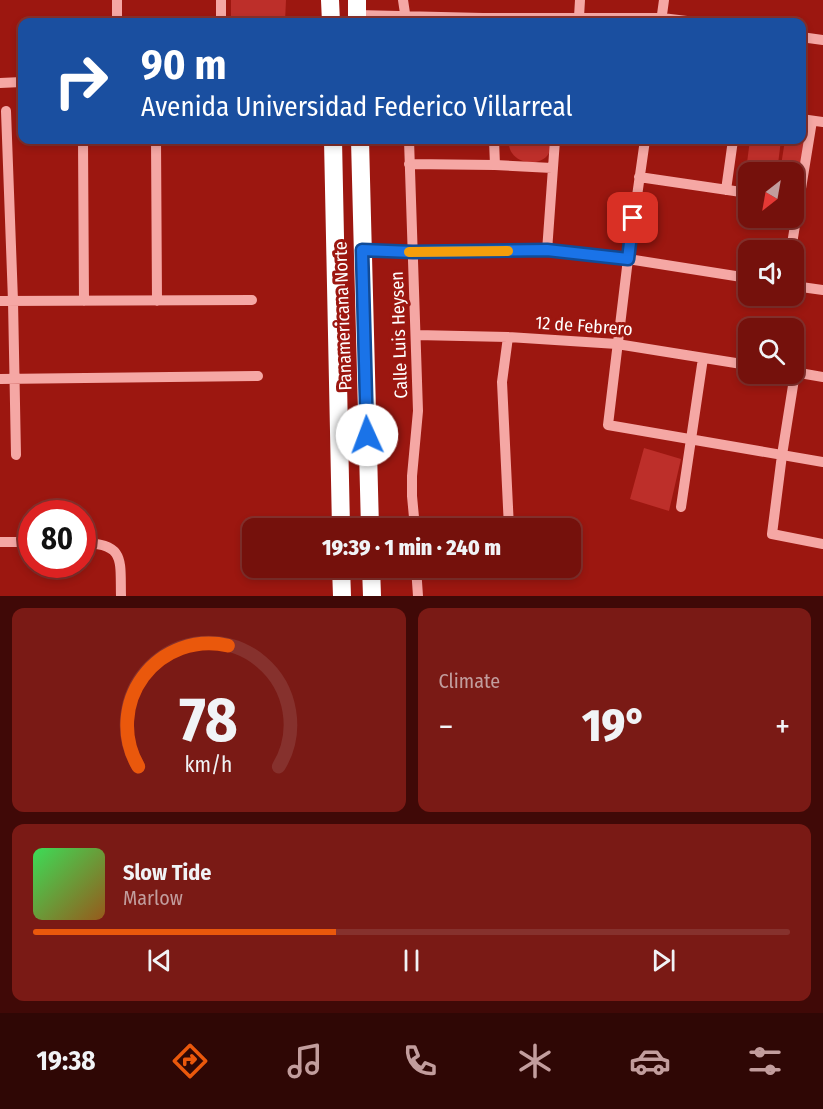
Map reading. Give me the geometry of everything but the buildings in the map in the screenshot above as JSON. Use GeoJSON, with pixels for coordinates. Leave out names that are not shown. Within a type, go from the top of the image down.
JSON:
{"type":"FeatureCollection","features":[{"type":"Feature","properties":{"kind":"highway"},"geometry":{"type":"LineString","coordinates":[[330,0],[331,18]]}},
{"type":"Feature","properties":{"kind":"highway","name":"Panamericana Norte"},"geometry":{"type":"LineString","coordinates":[[333,144],[341,518]]}},
{"type":"Feature","properties":{"kind":"highway","name":"Panamericana Norte"},"geometry":{"type":"LineString","coordinates":[[360,144],[370,518]]}},
{"type":"Feature","properties":{"kind":"highway"},"geometry":{"type":"LineString","coordinates":[[341,578],[342,596]]}},
{"type":"Feature","properties":{"kind":"highway"},"geometry":{"type":"LineString","coordinates":[[371,578],[372,596]]}},
{"type":"Feature","properties":{"kind":"street"},"geometry":{"type":"LineString","coordinates":[[117,0],[117,18]]}},
{"type":"Feature","properties":{"kind":"street"},"geometry":{"type":"LineString","coordinates":[[221,0],[221,18]]}},
{"type":"Feature","properties":{"kind":"street"},"geometry":{"type":"LineString","coordinates":[[404,0],[406,18]]}},
{"type":"Feature","properties":{"kind":"street"},"geometry":{"type":"LineString","coordinates":[[579,17],[580,0]]}},
{"type":"Feature","properties":{"kind":"street"},"geometry":{"type":"LineString","coordinates":[[661,18],[664,0]]}},
{"type":"Feature","properties":{"kind":"street"},"geometry":{"type":"LineString","coordinates":[[357,12],[399,18]]}},
{"type":"Feature","properties":{"kind":"street"},"geometry":{"type":"LineString","coordinates":[[547,18],[606,18]]}},
{"type":"Feature","properties":{"kind":"street"},"geometry":{"type":"LineString","coordinates":[[806,38],[823,40]]}},
{"type":"Feature","properties":{"kind":"street"},"geometry":{"type":"LineString","coordinates":[[0,83],[18,82]]}},
{"type":"Feature","properties":{"kind":"street"},"geometry":{"type":"LineString","coordinates":[[6,111],[16,455]]}},
{"type":"Feature","properties":{"kind":"street"},"geometry":{"type":"LineString","coordinates":[[804,162],[812,121]]}},
{"type":"Feature","properties":{"kind":"street"},"geometry":{"type":"LineString","coordinates":[[83,144],[84,301]]}},
{"type":"Feature","properties":{"kind":"street"},"geometry":{"type":"LineString","coordinates":[[156,144],[157,301]]}},
{"type":"Feature","properties":{"kind":"street","name":"Calle Luis Heysen"},"geometry":{"type":"LineString","coordinates":[[408,144],[418,411],[412,476],[414,518]]}},
{"type":"Feature","properties":{"kind":"street"},"geometry":{"type":"LineString","coordinates":[[494,144],[495,165]]}},
{"type":"Feature","properties":{"kind":"street"},"geometry":{"type":"LineString","coordinates":[[547,250],[555,144]]}},
{"type":"Feature","properties":{"kind":"street"},"geometry":{"type":"LineString","coordinates":[[644,144],[608,425],[823,462]]}},
{"type":"Feature","properties":{"kind":"street"},"geometry":{"type":"LineString","coordinates":[[726,190],[732,144]]}},
{"type":"Feature","properties":{"kind":"street"},"geometry":{"type":"LineString","coordinates":[[409,164],[552,168]]}},
{"type":"Feature","properties":{"kind":"street"},"geometry":{"type":"LineString","coordinates":[[639,177],[738,192]]}},
{"type":"Feature","properties":{"kind":"street"},"geometry":{"type":"LineString","coordinates":[[362,250],[413,252],[547,250],[628,259],[738,276]]}},
{"type":"Feature","properties":{"kind":"street"},"geometry":{"type":"LineString","coordinates":[[804,287],[823,290]]}},
{"type":"Feature","properties":{"kind":"street"},"geometry":{"type":"LineString","coordinates":[[0,301],[252,300]]}},
{"type":"Feature","properties":{"kind":"street","name":"12 de Febrero"},"geometry":{"type":"LineString","coordinates":[[416,335],[508,337],[617,344],[738,363]]}},
{"type":"Feature","properties":{"kind":"street"},"geometry":{"type":"LineString","coordinates":[[508,337],[502,382],[509,518]]}},
{"type":"Feature","properties":{"kind":"street"},"geometry":{"type":"LineString","coordinates":[[681,507],[703,358]]}},
{"type":"Feature","properties":{"kind":"street"},"geometry":{"type":"LineString","coordinates":[[804,374],[823,377]]}},
{"type":"Feature","properties":{"kind":"street"},"geometry":{"type":"LineString","coordinates":[[0,379],[258,376]]}},
{"type":"Feature","properties":{"kind":"street"},"geometry":{"type":"LineString","coordinates":[[792,384],[772,534],[823,544]]}},
{"type":"Feature","properties":{"kind":"street"},"geometry":{"type":"LineString","coordinates":[[0,542],[18,542]]}},
{"type":"Feature","properties":{"kind":"street"},"geometry":{"type":"LineString","coordinates":[[96,543],[114,549],[120,559],[121,596]]}},
{"type":"Feature","properties":{"kind":"street"},"geometry":{"type":"LineString","coordinates":[[417,578],[418,596]]}},
{"type":"Feature","properties":{"kind":"shaded area"},"geometry":{"type":"Polygon","coordinates":[[[231,0],[286,0],[285,18],[231,18],[231,0]]]}},
{"type":"Feature","properties":{"kind":"shaded area"},"geometry":{"type":"Polygon","coordinates":[[[509,144],[552,144],[546,157],[536,162],[520,160],[510,150],[509,144]]]}},
{"type":"Feature","properties":{"kind":"shaded area"},"geometry":{"type":"Polygon","coordinates":[[[749,144],[780,144],[778,162],[747,162],[749,144]]]}},
{"type":"Feature","properties":{"kind":"shaded area"},"geometry":{"type":"Polygon","coordinates":[[[784,144],[804,144],[802,162],[782,162],[784,144]]]}},
{"type":"Feature","properties":{"kind":"shaded area"},"geometry":{"type":"Polygon","coordinates":[[[644,448],[681,459],[669,511],[630,499],[644,448]]]}},
{"type":"Feature","properties":{"kind":"slow traffic"},"geometry":{"type":"LineString","coordinates":[[409,252],[508,251]]}},
{"type":"Feature","properties":{"kind":"route"},"geometry":{"type":"LineString","coordinates":[[367,435],[362,250],[413,252],[547,250],[628,259],[633,218]]}}]}
